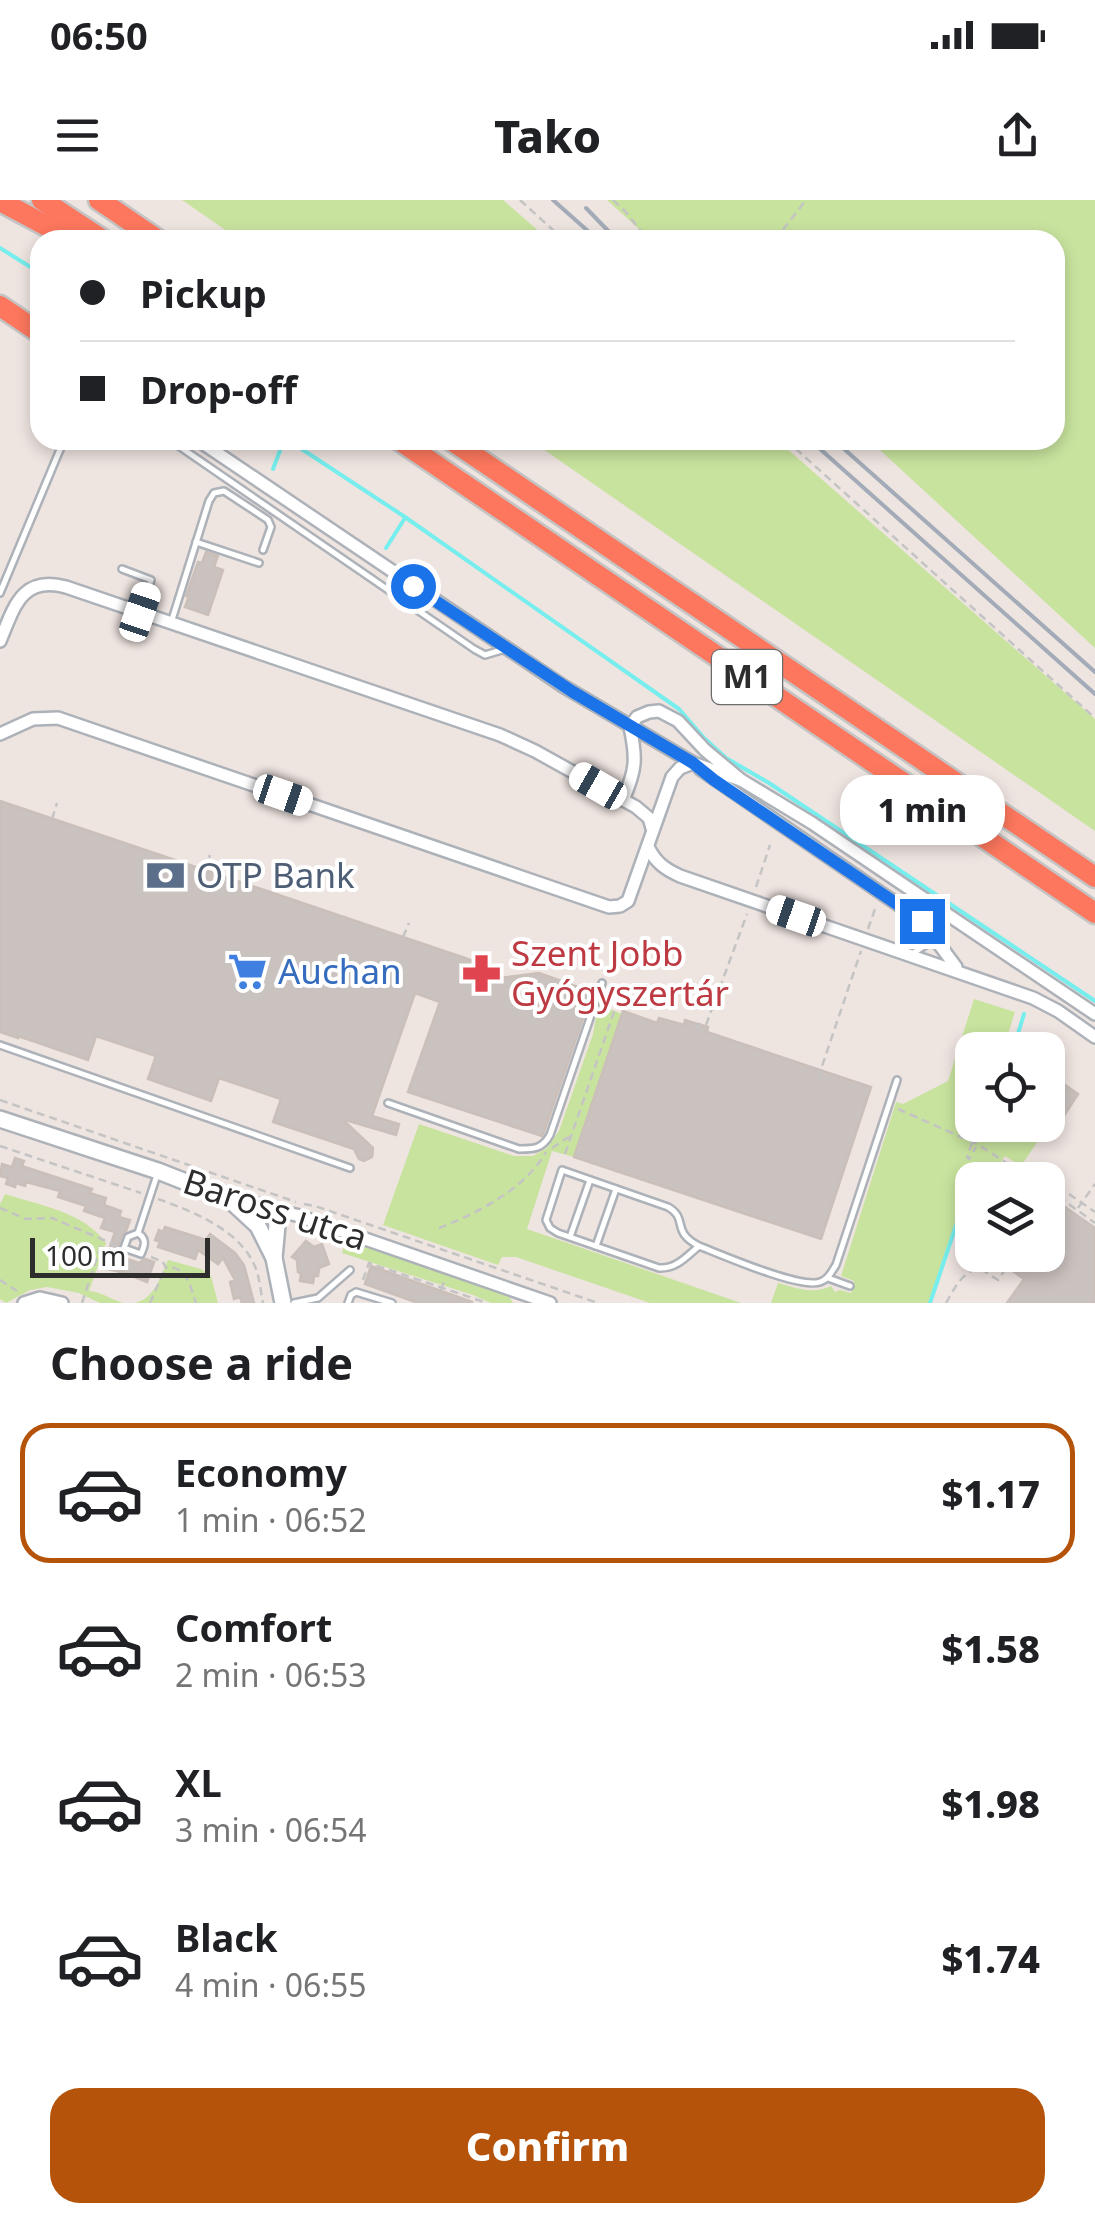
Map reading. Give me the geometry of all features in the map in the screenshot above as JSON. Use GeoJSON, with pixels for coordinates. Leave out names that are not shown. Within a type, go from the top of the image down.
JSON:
{"type":"FeatureCollection","features":[{"type":"Feature","properties":{"kind":"highway"},"geometry":{"type":"LineString","coordinates":[[42,200],[87,230]]}},
{"type":"Feature","properties":{"kind":"highway"},"geometry":{"type":"LineString","coordinates":[[99,200],[143,230]]}},
{"type":"Feature","properties":{"kind":"highway"},"geometry":{"type":"LineString","coordinates":[[0,201],[54,230]]}},
{"type":"Feature","properties":{"kind":"highway"},"geometry":{"type":"LineString","coordinates":[[0,306],[30,326]]}},
{"type":"Feature","properties":{"kind":"highway","name":"M1"},"geometry":{"type":"LineString","coordinates":[[415,450],[1095,913]]}},
{"type":"Feature","properties":{"kind":"highway","name":"M1"},"geometry":{"type":"LineString","coordinates":[[466,450],[1095,877]]}},
{"type":"Feature","properties":{"kind":"street"},"geometry":{"type":"LineString","coordinates":[[213,450],[505,649],[693,763],[922,921],[961,972]]}},
{"type":"Feature","properties":{"kind":"street"},"geometry":{"type":"LineString","coordinates":[[0,641],[19,598],[43,584],[66,587],[500,735],[623,800],[644,813],[652,828]]}},
{"type":"Feature","properties":{"kind":"street"},"geometry":{"type":"LineString","coordinates":[[623,800],[636,762],[630,726],[637,717],[659,711],[684,728],[719,764],[741,780],[1095,1014]]}},
{"type":"Feature","properties":{"kind":"street"},"geometry":{"type":"LineString","coordinates":[[0,734],[33,719],[58,718],[610,907],[628,901],[652,828],[672,777],[680,768],[693,763],[741,780]]}},
{"type":"Feature","properties":{"kind":"street"},"geometry":{"type":"LineString","coordinates":[[598,786],[614,785],[634,775]]}},
{"type":"Feature","properties":{"kind":"street"},"geometry":{"type":"LineString","coordinates":[[648,847],[664,868],[1033,998],[1095,1036]]}},
{"type":"Feature","properties":{"kind":"street"},"geometry":{"type":"LineString","coordinates":[[637,880],[664,868]]}},
{"type":"Feature","properties":{"kind":"street","name":"Baross utca"},"geometry":{"type":"LineString","coordinates":[[0,1119],[550,1303]]}},
{"type":"Feature","properties":{"kind":"street"},"geometry":{"type":"LineString","coordinates":[[230,1199],[258,1226],[274,1258],[282,1303]]}},
{"type":"Feature","properties":{"kind":"street"},"geometry":{"type":"LineString","coordinates":[[274,1210],[278,1225],[274,1258]]}},
{"type":"Feature","properties":{"kind":"street"},"geometry":{"type":"LineString","coordinates":[[28,1302],[40,1298],[62,1303]]}},
{"type":"Feature","properties":{"kind":"lane"},"geometry":{"type":"LineString","coordinates":[[0,594],[60,450]]}},
{"type":"Feature","properties":{"kind":"lane"},"geometry":{"type":"LineString","coordinates":[[185,450],[474,649],[486,654],[505,649]]}},
{"type":"Feature","properties":{"kind":"lane"},"geometry":{"type":"LineString","coordinates":[[170,622],[214,493],[224,490],[268,520],[271,527],[264,550]]}},
{"type":"Feature","properties":{"kind":"lane"},"geometry":{"type":"LineString","coordinates":[[196,542],[259,564]]}},
{"type":"Feature","properties":{"kind":"lane"},"geometry":{"type":"LineString","coordinates":[[122,569],[151,580],[140,612]]}},
{"type":"Feature","properties":{"kind":"lane"},"geometry":{"type":"LineString","coordinates":[[910,954],[927,944],[932,931]]}},
{"type":"Feature","properties":{"kind":"lane"},"geometry":{"type":"LineString","coordinates":[[935,963],[940,947]]}},
{"type":"Feature","properties":{"kind":"lane"},"geometry":{"type":"LineString","coordinates":[[388,1104],[519,1149],[536,1150],[550,1135],[602,983]]}},
{"type":"Feature","properties":{"kind":"lane"},"geometry":{"type":"LineString","coordinates":[[0,1044],[350,1168]]}},
{"type":"Feature","properties":{"kind":"lane"},"geometry":{"type":"LineString","coordinates":[[698,1246],[676,1265],[659,1268],[550,1228],[546,1220],[562,1170],[675,1211],[680,1218],[680,1230],[698,1246],[814,1284],[828,1278],[836,1265],[897,1080]]}},
{"type":"Feature","properties":{"kind":"lane"},"geometry":{"type":"LineString","coordinates":[[138,1233],[158,1171]]}},
{"type":"Feature","properties":{"kind":"lane"},"geometry":{"type":"LineString","coordinates":[[570,1237],[590,1180]]}},
{"type":"Feature","properties":{"kind":"lane"},"geometry":{"type":"LineString","coordinates":[[596,1246],[616,1188]]}},
{"type":"Feature","properties":{"kind":"lane"},"geometry":{"type":"LineString","coordinates":[[138,1233],[146,1242],[141,1254],[124,1248],[128,1237],[138,1233]]}},
{"type":"Feature","properties":{"kind":"lane"},"geometry":{"type":"LineString","coordinates":[[294,1303],[318,1298],[350,1270]]}},
{"type":"Feature","properties":{"kind":"lane"},"geometry":{"type":"LineString","coordinates":[[828,1278],[850,1286]]}},
{"type":"Feature","properties":{"kind":"lane"},"geometry":{"type":"LineString","coordinates":[[348,1303],[356,1292],[392,1303]]}},
{"type":"Feature","properties":{"kind":"path"},"geometry":{"type":"LineString","coordinates":[[520,200],[553,230]]}},
{"type":"Feature","properties":{"kind":"path"},"geometry":{"type":"LineString","coordinates":[[613,200],[640,230]]}},
{"type":"Feature","properties":{"kind":"path"},"geometry":{"type":"LineString","coordinates":[[783,230],[806,200]]}},
{"type":"Feature","properties":{"kind":"path"},"geometry":{"type":"LineString","coordinates":[[797,450],[1095,718]]}},
{"type":"Feature","properties":{"kind":"path"},"geometry":{"type":"LineString","coordinates":[[52,819],[57,802]]}},
{"type":"Feature","properties":{"kind":"path"},"geometry":{"type":"LineString","coordinates":[[706,1025],[770,844]]}},
{"type":"Feature","properties":{"kind":"path"},"geometry":{"type":"LineString","coordinates":[[205,870],[210,855]]}},
{"type":"Feature","properties":{"kind":"path"},"geometry":{"type":"LineString","coordinates":[[818,1078],[876,906]]}},
{"type":"Feature","properties":{"kind":"path"},"geometry":{"type":"LineString","coordinates":[[404,937],[408,923]]}},
{"type":"Feature","properties":{"kind":"path"},"geometry":{"type":"LineString","coordinates":[[565,1154],[618,1000]]}},
{"type":"Feature","properties":{"kind":"path"},"geometry":{"type":"LineString","coordinates":[[696,1028],[700,1023]]}},
{"type":"Feature","properties":{"kind":"path"},"geometry":{"type":"LineString","coordinates":[[0,1100],[598,1303]]}},
{"type":"Feature","properties":{"kind":"path"},"geometry":{"type":"LineString","coordinates":[[900,1110],[975,1143],[1005,1162]]}},
{"type":"Feature","properties":{"kind":"path"},"geometry":{"type":"LineString","coordinates":[[439,1228],[504,1196],[534,1172],[550,1149],[572,1135]]}},
{"type":"Feature","properties":{"kind":"path"},"geometry":{"type":"LineString","coordinates":[[1077,1210],[1095,1184]]}},
{"type":"Feature","properties":{"kind":"path"},"geometry":{"type":"LineString","coordinates":[[1069,1194],[1095,1212]]}},
{"type":"Feature","properties":{"kind":"path"},"geometry":{"type":"LineString","coordinates":[[1065,1201],[1095,1223]]}},
{"type":"Feature","properties":{"kind":"path"},"geometry":{"type":"LineString","coordinates":[[0,1208],[26,1219],[52,1218],[124,1248]]}},
{"type":"Feature","properties":{"kind":"path"},"geometry":{"type":"LineString","coordinates":[[82,1303],[102,1241]]}},
{"type":"Feature","properties":{"kind":"path"},"geometry":{"type":"LineString","coordinates":[[141,1254],[163,1262],[166,1268]]}},
{"type":"Feature","properties":{"kind":"path"},"geometry":{"type":"LineString","coordinates":[[385,1270],[390,1258]]}},
{"type":"Feature","properties":{"kind":"path"},"geometry":{"type":"LineString","coordinates":[[363,1280],[369,1264],[487,1303]]}},
{"type":"Feature","properties":{"kind":"path"},"geometry":{"type":"LineString","coordinates":[[166,1268],[176,1267],[184,1272],[196,1303]]}},
{"type":"Feature","properties":{"kind":"path"},"geometry":{"type":"LineString","coordinates":[[150,1303],[166,1268]]}},
{"type":"Feature","properties":{"kind":"path"},"geometry":{"type":"LineString","coordinates":[[946,1303],[968,1272]]}},
{"type":"Feature","properties":{"kind":"path"},"geometry":{"type":"LineString","coordinates":[[441,1290],[446,1277]]}},
{"type":"Feature","properties":{"kind":"path"},"geometry":{"type":"LineString","coordinates":[[0,1280],[28,1302]]}},
{"type":"Feature","properties":{"kind":"green space"},"geometry":{"type":"Polygon","coordinates":[[[182,200],[503,200],[538,230],[226,230],[182,200]]]}},
{"type":"Feature","properties":{"kind":"green space"},"geometry":{"type":"Polygon","coordinates":[[[607,200],[1095,200],[1095,648],[880,450],[1065,450],[1065,230],[640,230],[607,200]]]}},
{"type":"Feature","properties":{"kind":"green space"},"geometry":{"type":"Polygon","coordinates":[[[544,450],[788,450],[1095,719],[1095,831],[544,450]]]}},
{"type":"Feature","properties":{"kind":"green space"},"geometry":{"type":"Polygon","coordinates":[[[974,999],[1015,1012],[1009,1032],[964,1032],[974,999]]]}},
{"type":"Feature","properties":{"kind":"green space"},"geometry":{"type":"Polygon","coordinates":[[[600,1005],[622,1014],[574,1157],[552,1151],[527,1229],[741,1303],[650,1303],[516,1257],[502,1257],[498,1265],[383,1225],[419,1124],[514,1156],[533,1156],[547,1148],[559,1131],[600,1005]]]}},
{"type":"Feature","properties":{"kind":"green space"},"geometry":{"type":"Polygon","coordinates":[[[955,1059],[955,1142],[1037,1142],[1024,1162],[1005,1156],[1001,1162],[955,1162],[955,1230],[929,1303],[771,1303],[778,1283],[811,1290],[831,1286],[835,1292],[851,1293],[854,1281],[841,1276],[896,1102],[903,1104],[948,1081],[955,1059]]]}},
{"type":"Feature","properties":{"kind":"green space"},"geometry":{"type":"Polygon","coordinates":[[[5,1194],[60,1211],[97,1232],[106,1243],[89,1291],[124,1303],[100,1303],[79,1293],[47,1287],[30,1290],[6,1303],[0,1299],[0,1204],[5,1194]]]}},
{"type":"Feature","properties":{"kind":"green space"},"geometry":{"type":"Polygon","coordinates":[[[347,1239],[507,1293],[513,1303],[491,1303],[342,1253],[347,1239]]]}},
{"type":"Feature","properties":{"kind":"green space"},"geometry":{"type":"Polygon","coordinates":[[[168,1260],[201,1269],[211,1276],[218,1303],[135,1303],[152,1292],[168,1260]]]}},
{"type":"Feature","properties":{"kind":"building"},"geometry":{"type":"Polygon","coordinates":[[[206,552],[218,556],[214,567],[223,570],[208,615],[185,607],[198,562],[202,563],[206,552]]]}},
{"type":"Feature","properties":{"kind":"building","name":"Auchan"},"geometry":{"type":"Polygon","coordinates":[[[0,801],[495,968],[494,979],[539,973],[592,992],[542,1136],[408,1092],[440,1002],[415,993],[372,1116],[399,1124],[396,1135],[342,1119],[373,1148],[372,1157],[364,1161],[354,1149],[273,1122],[281,1099],[219,1078],[211,1101],[148,1079],[156,1056],[96,1036],[88,1060],[0,1032],[0,801]]]}},
{"type":"Feature","properties":{"kind":"building"},"geometry":{"type":"Polygon","coordinates":[[[623,1011],[657,1023],[659,1018],[684,1025],[685,1020],[708,1027],[707,1032],[871,1087],[821,1239],[574,1157],[623,1011]]]}},
{"type":"Feature","properties":{"kind":"building"},"geometry":{"type":"Polygon","coordinates":[[[1065,1085],[1078,1094],[1065,1114],[1065,1085]]]}},
{"type":"Feature","properties":{"kind":"building"},"geometry":{"type":"Polygon","coordinates":[[[15,1158],[24,1161],[20,1170],[22,1166],[92,1189],[90,1193],[106,1198],[104,1205],[121,1211],[119,1217],[130,1220],[118,1250],[121,1257],[139,1263],[145,1259],[154,1262],[147,1282],[103,1268],[115,1232],[101,1228],[105,1218],[84,1211],[86,1206],[58,1197],[60,1191],[26,1182],[25,1186],[16,1183],[15,1187],[6,1184],[8,1178],[0,1176],[2,1164],[12,1167],[15,1158]]]}},
{"type":"Feature","properties":{"kind":"building"},"geometry":{"type":"Polygon","coordinates":[[[1065,1207],[1095,1228],[1095,1303],[1007,1303],[1024,1279],[1014,1272],[1065,1272],[1065,1207]]]}},
{"type":"Feature","properties":{"kind":"building"},"geometry":{"type":"Polygon","coordinates":[[[165,1227],[206,1240],[210,1234],[235,1253],[244,1265],[254,1303],[242,1303],[240,1297],[234,1299],[230,1282],[235,1280],[223,1258],[218,1264],[198,1250],[195,1259],[158,1247],[160,1242],[155,1240],[165,1227]]]}},
{"type":"Feature","properties":{"kind":"building"},"geometry":{"type":"Polygon","coordinates":[[[306,1241],[314,1247],[322,1244],[329,1264],[319,1268],[313,1283],[300,1281],[297,1260],[292,1257],[306,1241]]]}},
{"type":"Feature","properties":{"kind":"building"},"geometry":{"type":"Polygon","coordinates":[[[371,1266],[472,1303],[418,1303],[365,1284],[371,1266]]]}},
{"type":"Feature","properties":{"kind":"waterway"},"geometry":{"type":"LineString","coordinates":[[0,248],[30,267]]}},
{"type":"Feature","properties":{"kind":"waterway"},"geometry":{"type":"LineString","coordinates":[[273,469],[280,450]]}},
{"type":"Feature","properties":{"kind":"waterway"},"geometry":{"type":"LineString","coordinates":[[303,450],[679,709],[726,758],[1095,1001]]}},
{"type":"Feature","properties":{"kind":"waterway"},"geometry":{"type":"LineString","coordinates":[[386,548],[405,518]]}},
{"type":"Feature","properties":{"kind":"waterway"},"geometry":{"type":"LineString","coordinates":[[1018,1032],[1024,1014]]}},
{"type":"Feature","properties":{"kind":"waterway"},"geometry":{"type":"LineString","coordinates":[[930,1303],[955,1229]]}},
{"type":"Feature","properties":{"kind":"railway"},"geometry":{"type":"LineString","coordinates":[[553,200],[587,230]]}},
{"type":"Feature","properties":{"kind":"railway"},"geometry":{"type":"LineString","coordinates":[[586,208],[607,230]]}},
{"type":"Feature","properties":{"kind":"railway"},"geometry":{"type":"LineString","coordinates":[[821,450],[1095,694]]}},
{"type":"Feature","properties":{"kind":"railway"},"geometry":{"type":"LineString","coordinates":[[845,450],[1095,672]]}},
{"type":"Feature","properties":{"kind":"place","name":"OTP Bank"},"geometry":{"type":"Point","coordinates":[166,876]}},
{"type":"Feature","properties":{"kind":"place","name":"Auchan"},"geometry":{"type":"Point","coordinates":[248,972]}},
{"type":"Feature","properties":{"kind":"place","name":"Szent Jobb Gyógyszertár"},"geometry":{"type":"Point","coordinates":[481,974]}},
{"type":"Feature","properties":{"kind":"route"},"geometry":{"type":"LineString","coordinates":[[413,586],[573,692],[693,763],[922,921]]}}]}
